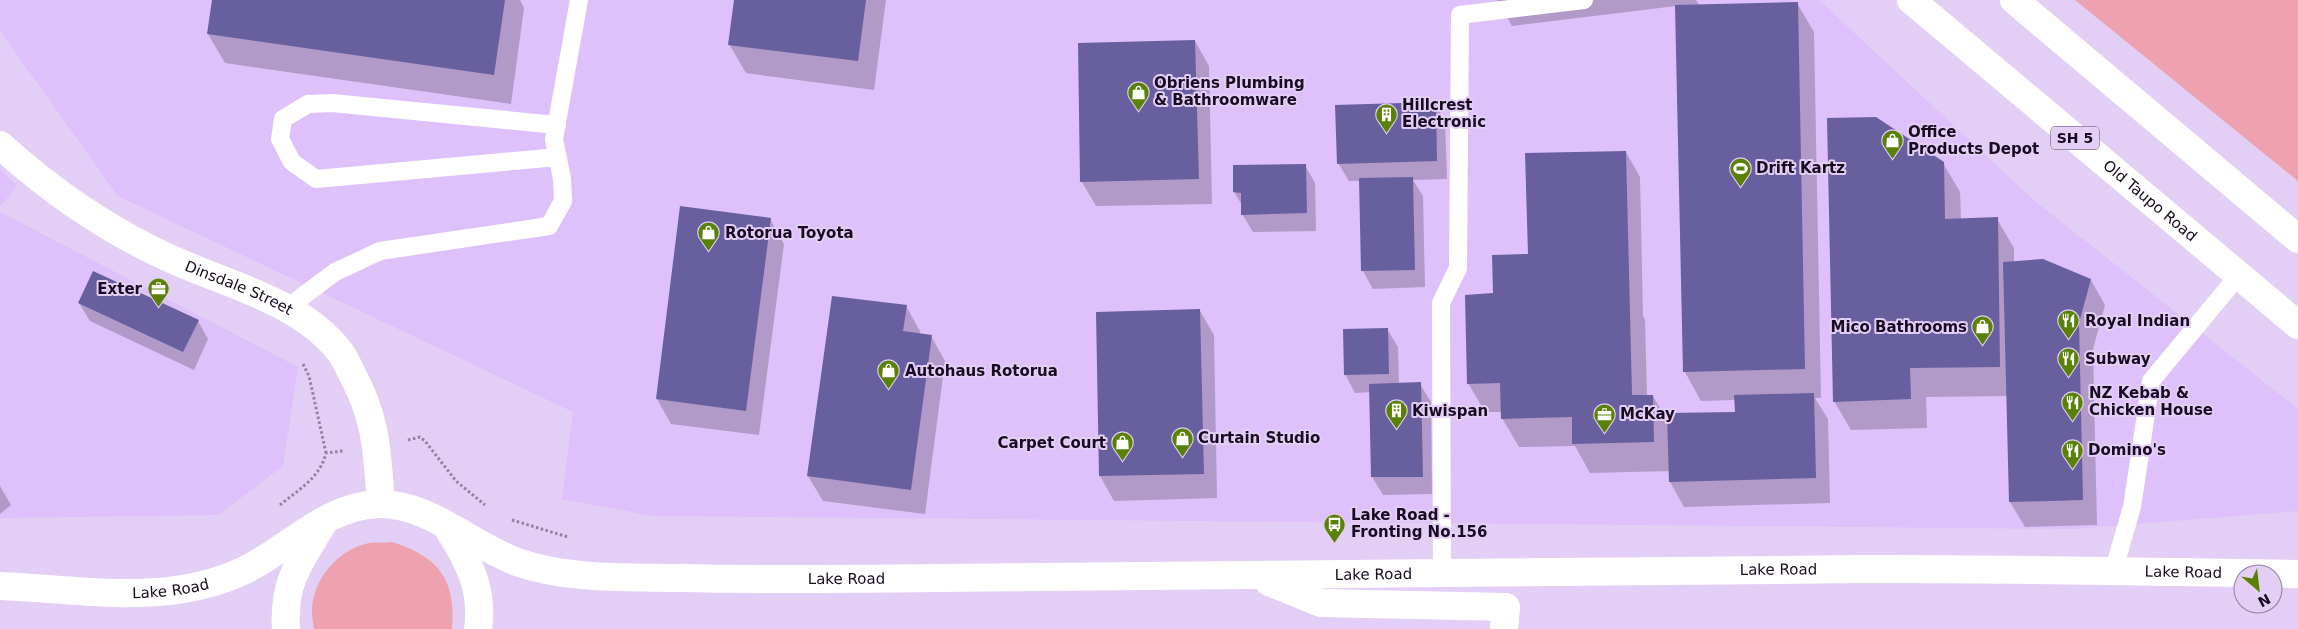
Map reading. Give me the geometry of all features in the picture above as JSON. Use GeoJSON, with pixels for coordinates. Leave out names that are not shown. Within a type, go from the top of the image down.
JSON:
{"type":"FeatureCollection","features":[{"type":"Feature","properties":{"kind":"main road","name":"Old Taupo Road"},"geometry":{"type":"LineString","coordinates":[[1911,0],[2298,325]]}},
{"type":"Feature","properties":{"kind":"main road"},"geometry":{"type":"LineString","coordinates":[[2014,0],[2298,239]]}},
{"type":"Feature","properties":{"kind":"main road","name":"Dinsdale Street"},"geometry":{"type":"LineString","coordinates":[[0,145],[37,177],[105,226],[169,258],[286,308],[316,327],[341,353],[364,394],[375,429],[382,504]]}},
{"type":"Feature","properties":{"kind":"main road","name":"Lake Road"},"geometry":{"type":"LineString","coordinates":[[0,586],[147,594],[184,590],[241,572],[325,519],[352,508],[382,504],[414,510],[485,547],[520,562],[584,576],[712,579],[1258,578],[1889,569],[2298,574]]}},
{"type":"Feature","properties":{"kind":"main road"},"geometry":{"type":"LineString","coordinates":[[286,629],[285,609],[292,575],[325,519]]}},
{"type":"Feature","properties":{"kind":"main road"},"geometry":{"type":"LineString","coordinates":[[446,526],[463,551],[474,577],[480,611],[478,629]]}},
{"type":"Feature","properties":{"kind":"main road","name":"Lake Road"},"geometry":{"type":"LineString","coordinates":[[1258,578],[1320,603],[1506,607],[1504,629]]}},
{"type":"Feature","properties":{"kind":"lane"},"geometry":{"type":"LineString","coordinates":[[286,308],[335,272],[380,251],[549,226],[563,201],[562,179],[554,138],[579,0]]}},
{"type":"Feature","properties":{"kind":"lane"},"geometry":{"type":"LineString","coordinates":[[1442,575],[1441,303],[1458,268],[1460,15],[1584,0]]}},
{"type":"Feature","properties":{"kind":"lane"},"geometry":{"type":"LineString","coordinates":[[557,125],[332,103],[308,104],[283,119],[280,139],[292,162],[316,179],[558,157]]}},
{"type":"Feature","properties":{"kind":"lane"},"geometry":{"type":"LineString","coordinates":[[2113,572],[2132,507],[2151,381],[2238,276]]}},
{"type":"Feature","properties":{"kind":"path"},"geometry":{"type":"LineString","coordinates":[[276,508],[317,474],[324,464],[326,453],[309,376],[301,360]]}},
{"type":"Feature","properties":{"kind":"path"},"geometry":{"type":"LineString","coordinates":[[413,439],[420,438],[425,441],[456,481],[490,508]]}},
{"type":"Feature","properties":{"kind":"path"},"geometry":{"type":"LineString","coordinates":[[326,453],[336,452]]}},
{"type":"Feature","properties":{"kind":"path"},"geometry":{"type":"LineString","coordinates":[[506,518],[572,538]]}},
{"type":"Feature","properties":{"kind":"shaded area"},"geometry":{"type":"Polygon","coordinates":[[[0,0],[1819,0],[2036,202],[2298,409],[2298,511],[2075,529],[653,516],[562,499],[573,412],[118,196],[0,31],[0,0]]]}},
{"type":"Feature","properties":{"kind":"shaded area"},"geometry":{"type":"Polygon","coordinates":[[[2075,0],[2298,0],[2298,181],[2075,0]]]}},
{"type":"Feature","properties":{"kind":"shaded area"},"geometry":{"type":"Polygon","coordinates":[[[0,169],[17,186],[0,207],[0,169]]]}},
{"type":"Feature","properties":{"kind":"shaded area"},"geometry":{"type":"Polygon","coordinates":[[[0,212],[298,367],[283,466],[218,515],[0,518],[0,212]]]}},
{"type":"Feature","properties":{"kind":"shaded area"},"geometry":{"type":"Polygon","coordinates":[[[392,542],[422,555],[441,572],[451,596],[452,629],[314,629],[312,610],[317,587],[323,576],[338,558],[358,546],[369,543],[392,542]]]}},
{"type":"Feature","properties":{"kind":"building"},"geometry":{"type":"Polygon","coordinates":[[[212,0],[505,0],[494,75],[207,34],[212,0]]]}},
{"type":"Feature","properties":{"kind":"building"},"geometry":{"type":"Polygon","coordinates":[[[734,0],[866,0],[858,61],[728,45],[734,0]]]}},
{"type":"Feature","properties":{"kind":"building","name":"Drift Kartz"},"geometry":{"type":"Polygon","coordinates":[[[1798,2],[1805,369],[1683,372],[1675,5],[1798,2]]]}},
{"type":"Feature","properties":{"kind":"building","name":"Obriens Plumbing & Bathroomware"},"geometry":{"type":"Polygon","coordinates":[[[1195,40],[1199,179],[1080,182],[1078,43],[1195,40]]]}},
{"type":"Feature","properties":{"kind":"building","name":"Hillcrest Electronic"},"geometry":{"type":"Polygon","coordinates":[[[1436,102],[1437,161],[1337,164],[1335,105],[1436,102]]]}},
{"type":"Feature","properties":{"kind":"building"},"geometry":{"type":"Polygon","coordinates":[[[1876,117],[1944,162],[1945,219],[1998,217],[2000,367],[1910,368],[1911,399],[1833,402],[1827,118],[1876,117]]]}},
{"type":"Feature","properties":{"kind":"building"},"geometry":{"type":"Polygon","coordinates":[[[1626,151],[1632,395],[1653,395],[1654,442],[1572,444],[1572,417],[1501,419],[1500,383],[1467,384],[1465,295],[1493,293],[1492,255],[1528,254],[1525,153],[1626,151]]]}},
{"type":"Feature","properties":{"kind":"building"},"geometry":{"type":"Polygon","coordinates":[[[1306,164],[1307,213],[1241,215],[1241,193],[1233,192],[1233,165],[1306,164]]]}},
{"type":"Feature","properties":{"kind":"building"},"geometry":{"type":"Polygon","coordinates":[[[1413,177],[1415,270],[1361,271],[1359,178],[1413,177]]]}},
{"type":"Feature","properties":{"kind":"building"},"geometry":{"type":"Polygon","coordinates":[[[680,206],[771,218],[746,411],[656,399],[680,206]]]}},
{"type":"Feature","properties":{"kind":"building"},"geometry":{"type":"Polygon","coordinates":[[[2043,259],[2091,279],[2079,323],[2083,500],[2009,502],[2003,262],[2043,259]]]}},
{"type":"Feature","properties":{"kind":"building"},"geometry":{"type":"Polygon","coordinates":[[[93,271],[199,320],[183,352],[78,303],[93,271]]]}},
{"type":"Feature","properties":{"kind":"building"},"geometry":{"type":"Polygon","coordinates":[[[832,296],[907,305],[903,331],[932,335],[911,490],[807,476],[832,296]]]}},
{"type":"Feature","properties":{"kind":"building"},"geometry":{"type":"Polygon","coordinates":[[[1200,309],[1204,474],[1099,476],[1096,312],[1200,309]]]}},
{"type":"Feature","properties":{"kind":"building"},"geometry":{"type":"Polygon","coordinates":[[[1388,328],[1389,374],[1344,375],[1343,329],[1388,328]]]}},
{"type":"Feature","properties":{"kind":"building","name":"Kiwispan"},"geometry":{"type":"Polygon","coordinates":[[[1421,382],[1423,477],[1371,477],[1369,384],[1421,382]]]}},
{"type":"Feature","properties":{"kind":"building"},"geometry":{"type":"Polygon","coordinates":[[[1814,393],[1816,478],[1669,482],[1667,413],[1735,412],[1734,395],[1814,393]]]}},
{"type":"Feature","properties":{"kind":"place","name":"Obriens Plumbing & Bathroomware"},"geometry":{"type":"Point","coordinates":[1138,111]}},
{"type":"Feature","properties":{"kind":"place","name":"Hillcrest Electronic"},"geometry":{"type":"Point","coordinates":[1386,133]}},
{"type":"Feature","properties":{"kind":"place","name":"Office Products Depot"},"geometry":{"type":"Point","coordinates":[1892,160]}},
{"type":"Feature","properties":{"kind":"place","name":"Drift Kartz"},"geometry":{"type":"Point","coordinates":[1740,187]}},
{"type":"Feature","properties":{"kind":"place","name":"Rotorua Toyota"},"geometry":{"type":"Point","coordinates":[709,252]}},
{"type":"Feature","properties":{"kind":"place","name":"Exter"},"geometry":{"type":"Point","coordinates":[158,308]}},
{"type":"Feature","properties":{"kind":"place","name":"Royal Indian"},"geometry":{"type":"Point","coordinates":[2069,340]}},
{"type":"Feature","properties":{"kind":"place","name":"Mico Bathrooms"},"geometry":{"type":"Point","coordinates":[1983,346]}},
{"type":"Feature","properties":{"kind":"place","name":"Subway"},"geometry":{"type":"Point","coordinates":[2069,378]}},
{"type":"Feature","properties":{"kind":"place","name":"Autohaus Rotorua"},"geometry":{"type":"Point","coordinates":[889,390]}},
{"type":"Feature","properties":{"kind":"place","name":"NZ Kebab & Chicken House"},"geometry":{"type":"Point","coordinates":[2073,421]}},
{"type":"Feature","properties":{"kind":"place","name":"Kiwispan"},"geometry":{"type":"Point","coordinates":[1396,430]}},
{"type":"Feature","properties":{"kind":"place","name":"McKay"},"geometry":{"type":"Point","coordinates":[1604,433]}},
{"type":"Feature","properties":{"kind":"place","name":"Curtain Studio"},"geometry":{"type":"Point","coordinates":[1182,457]}},
{"type":"Feature","properties":{"kind":"place","name":"Carpet Court"},"geometry":{"type":"Point","coordinates":[1122,462]}},
{"type":"Feature","properties":{"kind":"place","name":"Domino's"},"geometry":{"type":"Point","coordinates":[2072,469]}},
{"type":"Feature","properties":{"kind":"place","name":"Lake Road - Fronting No.156"},"geometry":{"type":"Point","coordinates":[1335,543]}}]}
